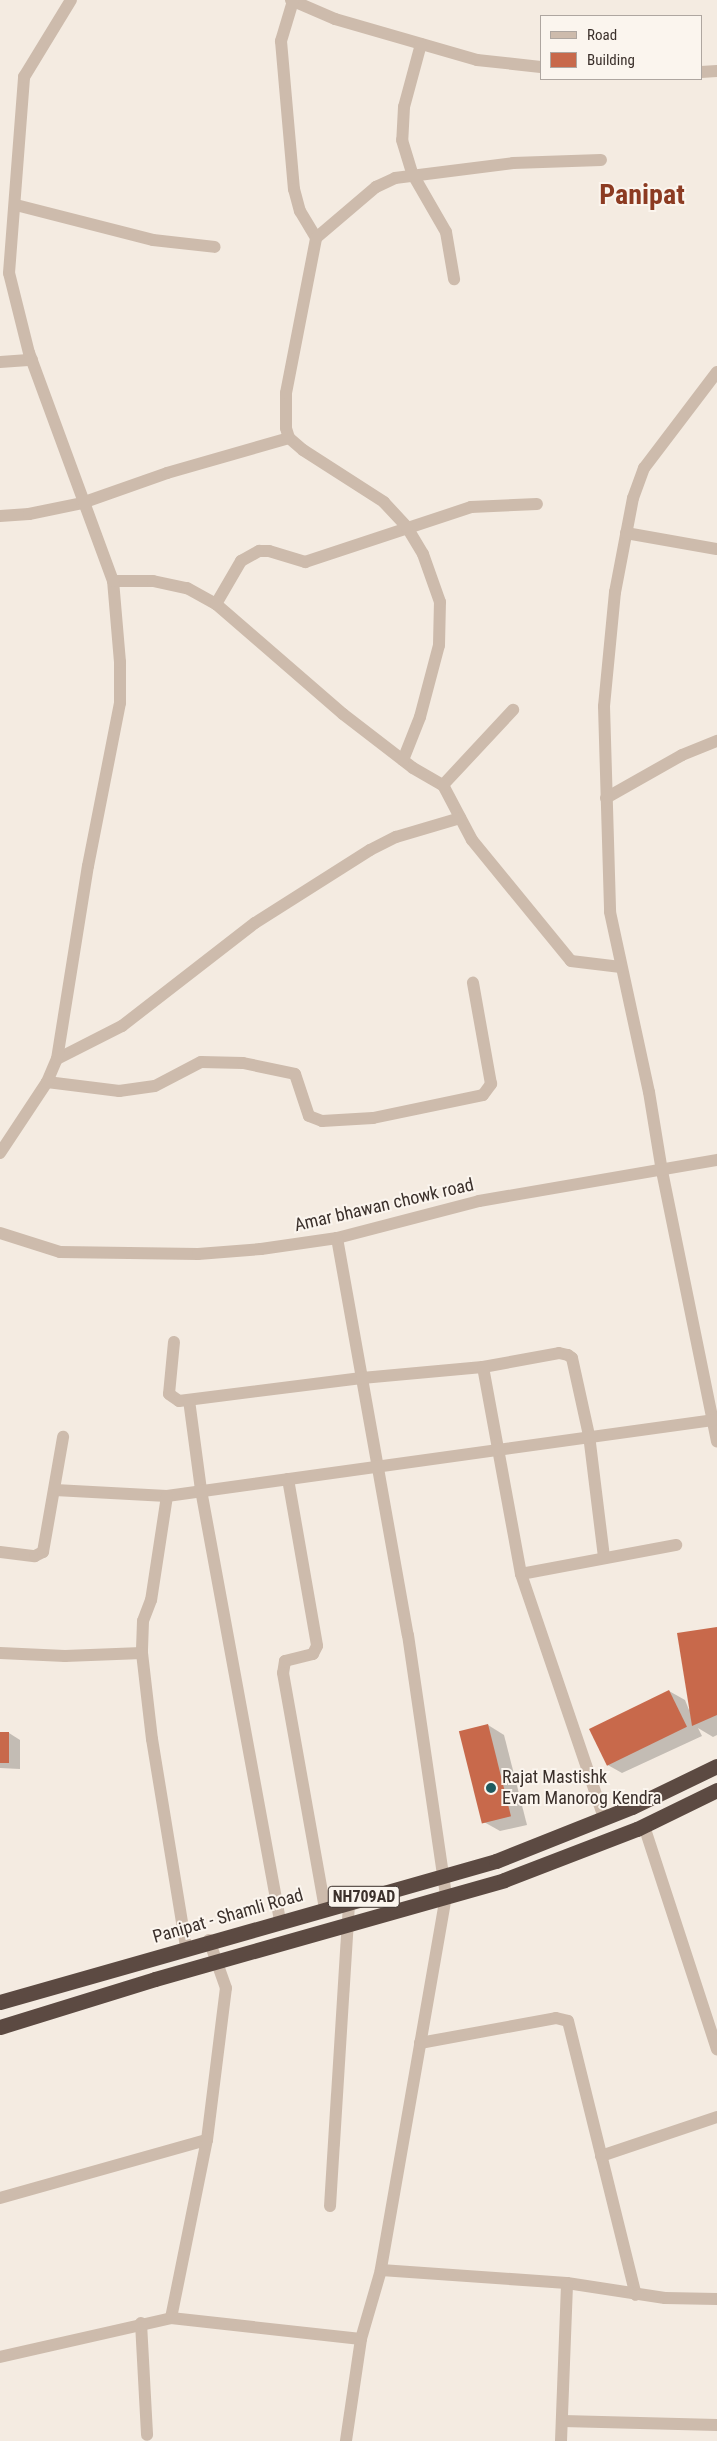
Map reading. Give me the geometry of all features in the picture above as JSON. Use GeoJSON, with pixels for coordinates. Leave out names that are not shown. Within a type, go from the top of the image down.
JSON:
{"type":"FeatureCollection","features":[{"type":"Feature","properties":{"kind":"highway","name":"Panipat - Shamli Road"},"geometry":{"type":"LineString","coordinates":[[0,2002],[209,1940],[496,1861],[604,1818],[717,1766]]}},
{"type":"Feature","properties":{"kind":"highway","name":"NH709AD"},"geometry":{"type":"LineString","coordinates":[[0,2027],[218,1961],[504,1880],[644,1826],[717,1790]]}},
{"type":"Feature","properties":{"kind":"street"},"geometry":{"type":"LineString","coordinates":[[0,1153],[47,1082],[57,1059],[88,866],[120,703],[120,662],[113,581],[82,503],[32,360],[9,273],[16,205],[24,77],[71,0]]}},
{"type":"Feature","properties":{"kind":"street"},"geometry":{"type":"LineString","coordinates":[[316,238],[300,211],[294,190],[281,41],[292,0],[335,19],[477,60],[540,67]]}},
{"type":"Feature","properties":{"kind":"street"},"geometry":{"type":"LineString","coordinates":[[420,44],[401,124],[412,173],[446,232],[454,279]]}},
{"type":"Feature","properties":{"kind":"street"},"geometry":{"type":"LineString","coordinates":[[702,72],[717,71]]}},
{"type":"Feature","properties":{"kind":"street"},"geometry":{"type":"LineString","coordinates":[[403,760],[420,717],[439,645],[440,602],[423,554],[407,528],[384,502],[289,438],[285,417],[286,393],[316,238],[376,187],[412,173],[513,163],[601,160]]}},
{"type":"Feature","properties":{"kind":"street"},"geometry":{"type":"LineString","coordinates":[[16,205],[153,240],[215,247]]}},
{"type":"Feature","properties":{"kind":"street"},"geometry":{"type":"LineString","coordinates":[[0,362],[32,360]]}},
{"type":"Feature","properties":{"kind":"street"},"geometry":{"type":"LineString","coordinates":[[717,372],[644,468],[632,498],[614,592],[604,706],[610,912],[649,1092],[662,1171],[717,1441]]}},
{"type":"Feature","properties":{"kind":"street"},"geometry":{"type":"LineString","coordinates":[[0,516],[30,514],[82,503],[167,473],[289,438]]}},
{"type":"Feature","properties":{"kind":"street"},"geometry":{"type":"LineString","coordinates":[[216,604],[241,561],[250,554],[269,551],[305,562],[471,507],[537,504]]}},
{"type":"Feature","properties":{"kind":"street"},"geometry":{"type":"LineString","coordinates":[[626,533],[717,549]]}},
{"type":"Feature","properties":{"kind":"street"},"geometry":{"type":"LineString","coordinates":[[113,581],[154,581],[187,588],[216,604],[343,714],[403,760],[443,785],[472,840],[571,961],[622,967]]}},
{"type":"Feature","properties":{"kind":"street"},"geometry":{"type":"LineString","coordinates":[[443,785],[513,710]]}},
{"type":"Feature","properties":{"kind":"street"},"geometry":{"type":"LineString","coordinates":[[606,798],[682,755],[717,741]]}},
{"type":"Feature","properties":{"kind":"street"},"geometry":{"type":"LineString","coordinates":[[57,1059],[122,1026],[255,923],[370,850],[396,837],[460,818]]}},
{"type":"Feature","properties":{"kind":"street"},"geometry":{"type":"LineString","coordinates":[[47,1082],[119,1091],[155,1086],[201,1062],[243,1063],[295,1074],[309,1116],[322,1121],[373,1118],[483,1095],[491,1084],[473,983]]}},
{"type":"Feature","properties":{"kind":"street","name":"Amar bhawan chowk road"},"geometry":{"type":"LineString","coordinates":[[0,1233],[39,1247],[75,1252],[198,1254],[337,1238],[479,1201],[662,1171],[717,1160]]}},
{"type":"Feature","properties":{"kind":"street"},"geometry":{"type":"LineString","coordinates":[[337,1238],[376,1465],[408,1635],[446,1896],[381,2270],[361,2339],[346,2441]]}},
{"type":"Feature","properties":{"kind":"street"},"geometry":{"type":"LineString","coordinates":[[174,1342],[169,1394],[176,1401],[362,1378],[483,1367],[559,1353],[568,1355],[572,1358],[589,1435],[604,1558]]}},
{"type":"Feature","properties":{"kind":"street"},"geometry":{"type":"LineString","coordinates":[[483,1367],[521,1574],[604,1818]]}},
{"type":"Feature","properties":{"kind":"street"},"geometry":{"type":"LineString","coordinates":[[189,1400],[201,1490],[280,1921]]}},
{"type":"Feature","properties":{"kind":"street"},"geometry":{"type":"LineString","coordinates":[[55,1490],[167,1496],[589,1435],[713,1420]]}},
{"type":"Feature","properties":{"kind":"street"},"geometry":{"type":"LineString","coordinates":[[0,1552],[42,1554],[63,1437]]}},
{"type":"Feature","properties":{"kind":"street"},"geometry":{"type":"LineString","coordinates":[[288,1479],[317,1646],[313,1654],[285,1661],[283,1673],[324,1908]]}},
{"type":"Feature","properties":{"kind":"street"},"geometry":{"type":"LineString","coordinates":[[167,1496],[151,1600],[143,1621],[142,1653],[152,1739],[186,1947]]}},
{"type":"Feature","properties":{"kind":"street"},"geometry":{"type":"LineString","coordinates":[[521,1574],[676,1545]]}},
{"type":"Feature","properties":{"kind":"street"},"geometry":{"type":"LineString","coordinates":[[0,1653],[65,1656],[142,1653]]}},
{"type":"Feature","properties":{"kind":"street"},"geometry":{"type":"LineString","coordinates":[[644,1826],[717,2049]]}},
{"type":"Feature","properties":{"kind":"street"},"geometry":{"type":"LineString","coordinates":[[330,2206],[350,1923],[349,1902]]}},
{"type":"Feature","properties":{"kind":"street"},"geometry":{"type":"LineString","coordinates":[[171,2318],[207,2140],[226,1988],[209,1940]]}},
{"type":"Feature","properties":{"kind":"street"},"geometry":{"type":"LineString","coordinates":[[420,2043],[556,2018],[566,2019],[636,2295]]}},
{"type":"Feature","properties":{"kind":"street"},"geometry":{"type":"LineString","coordinates":[[601,2156],[717,2117]]}},
{"type":"Feature","properties":{"kind":"street"},"geometry":{"type":"LineString","coordinates":[[0,2198],[207,2140]]}},
{"type":"Feature","properties":{"kind":"street"},"geometry":{"type":"LineString","coordinates":[[381,2270],[567,2283],[636,2295],[717,2298]]}},
{"type":"Feature","properties":{"kind":"street"},"geometry":{"type":"LineString","coordinates":[[561,2441],[567,2283]]}},
{"type":"Feature","properties":{"kind":"street"},"geometry":{"type":"LineString","coordinates":[[0,2357],[140,2323],[171,2318],[361,2339]]}},
{"type":"Feature","properties":{"kind":"street"},"geometry":{"type":"LineString","coordinates":[[140,2323],[147,2435]]}},
{"type":"Feature","properties":{"kind":"street"},"geometry":{"type":"LineString","coordinates":[[563,2421],[717,2425]]}},
{"type":"Feature","properties":{"kind":"building"},"geometry":{"type":"Polygon","coordinates":[[[717,1627],[717,1715],[692,1726],[677,1633],[717,1627]]]}},
{"type":"Feature","properties":{"kind":"building"},"geometry":{"type":"Polygon","coordinates":[[[669,1690],[687,1727],[607,1766],[589,1729],[669,1690]]]}},
{"type":"Feature","properties":{"kind":"building"},"geometry":{"type":"Polygon","coordinates":[[[488,1724],[511,1816],[482,1823],[459,1731],[488,1724]]]}},
{"type":"Feature","properties":{"kind":"building"},"geometry":{"type":"Polygon","coordinates":[[[0,1732],[9,1732],[9,1763],[0,1763],[0,1732]]]}},
{"type":"Feature","properties":{"kind":"place","name":"Rajat Mastishk Evam Manorog Kendra"},"geometry":{"type":"Point","coordinates":[491,1788]}},
{"type":"Feature","properties":{"kind":"district","name":"Panipat"},"geometry":{"type":"Point","coordinates":[642,195]}}]}
